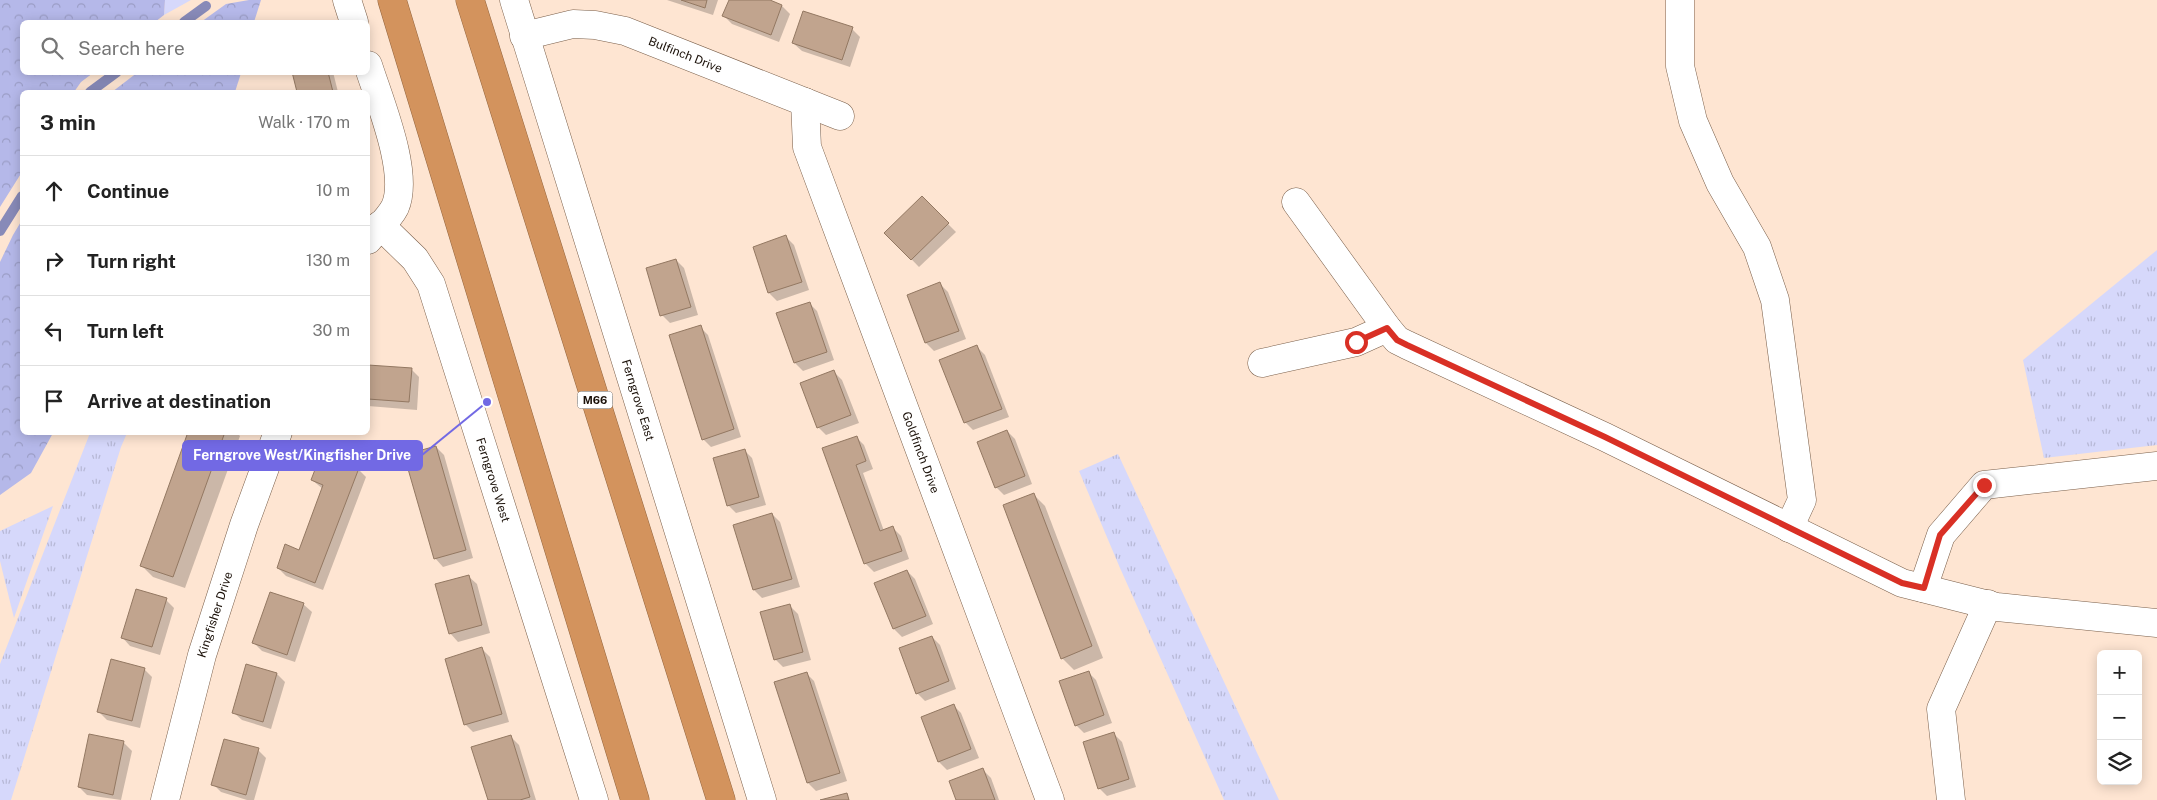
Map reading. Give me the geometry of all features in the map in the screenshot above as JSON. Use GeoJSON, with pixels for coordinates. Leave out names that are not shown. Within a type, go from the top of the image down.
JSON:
{"type":"FeatureCollection","features":[{"type":"Feature","properties":{"kind":"highway"},"geometry":{"type":"LineString","coordinates":[[392,0],[635,800]]}},
{"type":"Feature","properties":{"kind":"highway","name":"M66"},"geometry":{"type":"LineString","coordinates":[[470,0],[721,800]]}},
{"type":"Feature","properties":{"kind":"street"},"geometry":{"type":"LineString","coordinates":[[347,0],[353,20]]}},
{"type":"Feature","properties":{"kind":"street","name":"Ferngrove East"},"geometry":{"type":"LineString","coordinates":[[514,0],[762,800]]}},
{"type":"Feature","properties":{"kind":"street"},"geometry":{"type":"LineString","coordinates":[[1680,0],[1680,66],[1693,120],[1720,183],[1757,246],[1776,300],[1802,500],[1789,528]]}},
{"type":"Feature","properties":{"kind":"street","name":"Bulfinch Drive"},"geometry":{"type":"LineString","coordinates":[[524,36],[573,24],[595,25],[625,31],[840,116]]}},
{"type":"Feature","properties":{"kind":"street","name":"Ferngrove West"},"geometry":{"type":"LineString","coordinates":[[370,72],[395,154],[400,180],[399,195],[394,209],[374,233],[415,259],[431,284],[594,800]]}},
{"type":"Feature","properties":{"kind":"street","name":"Goldfinch Drive"},"geometry":{"type":"LineString","coordinates":[[805,102],[807,146],[1050,800]]}},
{"type":"Feature","properties":{"kind":"street"},"geometry":{"type":"LineString","coordinates":[[1296,202],[1387,328],[1397,340],[1407,345],[1605,437],[1902,583],[1996,607],[2157,623]]}},
{"type":"Feature","properties":{"kind":"street"},"geometry":{"type":"LineString","coordinates":[[1262,363],[1356,342],[1387,328]]}},
{"type":"Feature","properties":{"kind":"street","name":"Kingfisher Drive"},"geometry":{"type":"LineString","coordinates":[[165,800],[202,655],[244,525],[277,435]]}},
{"type":"Feature","properties":{"kind":"street"},"geometry":{"type":"LineString","coordinates":[[1924,588],[1940,535],[1984,485],[2157,466]]}},
{"type":"Feature","properties":{"kind":"street"},"geometry":{"type":"LineString","coordinates":[[1951,800],[1941,708],[1988,604]]}},
{"type":"Feature","properties":{"kind":"green space"},"geometry":{"type":"Polygon","coordinates":[[[0,0],[165,0],[164,15],[158,20],[20,20],[20,75],[90,75],[81,82],[75,90],[20,90],[20,175],[0,207],[0,0]]]}},
{"type":"Feature","properties":{"kind":"green space"},"geometry":{"type":"Polygon","coordinates":[[[165,0],[191,0],[164,15],[165,0]]]}},
{"type":"Feature","properties":{"kind":"green space"},"geometry":{"type":"Polygon","coordinates":[[[261,0],[255,20],[204,20],[226,4],[261,0]]]}},
{"type":"Feature","properties":{"kind":"green space"},"geometry":{"type":"Polygon","coordinates":[[[134,75],[240,75],[236,90],[115,90],[134,75]]]}},
{"type":"Feature","properties":{"kind":"green space"},"geometry":{"type":"Polygon","coordinates":[[[20,223],[20,435],[52,435],[31,473],[0,495],[0,262],[20,223]]]}},
{"type":"Feature","properties":{"kind":"green space"},"geometry":{"type":"Polygon","coordinates":[[[2157,250],[2157,445],[2044,458],[2023,360],[2157,250]]]}},
{"type":"Feature","properties":{"kind":"green space"},"geometry":{"type":"Polygon","coordinates":[[[89,435],[126,435],[11,800],[0,800],[0,664],[89,435]]]}},
{"type":"Feature","properties":{"kind":"green space"},"geometry":{"type":"Polygon","coordinates":[[[1118,454],[1279,800],[1224,800],[1120,568],[1079,471],[1118,454]]]}},
{"type":"Feature","properties":{"kind":"green space"},"geometry":{"type":"Polygon","coordinates":[[[53,506],[14,618],[0,561],[0,531],[53,506]]]}},
{"type":"Feature","properties":{"kind":"building"},"geometry":{"type":"Polygon","coordinates":[[[681,0],[707,0],[705,8],[681,0]]]}},
{"type":"Feature","properties":{"kind":"building"},"geometry":{"type":"Polygon","coordinates":[[[729,0],[770,0],[782,5],[771,35],[722,16],[729,0]]]}},
{"type":"Feature","properties":{"kind":"building"},"geometry":{"type":"Polygon","coordinates":[[[803,11],[853,27],[842,60],[792,43],[803,11]]]}},
{"type":"Feature","properties":{"kind":"building"},"geometry":{"type":"Polygon","coordinates":[[[293,75],[329,75],[332,90],[296,90],[293,75]]]}},
{"type":"Feature","properties":{"kind":"building"},"geometry":{"type":"Polygon","coordinates":[[[922,196],[949,223],[911,260],[884,233],[922,196]]]}},
{"type":"Feature","properties":{"kind":"building"},"geometry":{"type":"Polygon","coordinates":[[[786,235],[802,282],[768,293],[753,247],[786,235]]]}},
{"type":"Feature","properties":{"kind":"building"},"geometry":{"type":"Polygon","coordinates":[[[676,259],[691,307],[660,316],[646,268],[676,259]]]}},
{"type":"Feature","properties":{"kind":"building"},"geometry":{"type":"Polygon","coordinates":[[[940,282],[959,331],[925,343],[907,295],[940,282]]]}},
{"type":"Feature","properties":{"kind":"building"},"geometry":{"type":"Polygon","coordinates":[[[810,302],[827,352],[794,363],[776,313],[810,302]]]}},
{"type":"Feature","properties":{"kind":"building"},"geometry":{"type":"Polygon","coordinates":[[[701,325],[734,429],[702,440],[669,335],[701,325]]]}},
{"type":"Feature","properties":{"kind":"building"},"geometry":{"type":"Polygon","coordinates":[[[977,345],[1002,409],[964,423],[939,360],[977,345]]]}},
{"type":"Feature","properties":{"kind":"building"},"geometry":{"type":"Polygon","coordinates":[[[370,365],[412,368],[409,402],[370,399],[370,365]]]}},
{"type":"Feature","properties":{"kind":"building"},"geometry":{"type":"Polygon","coordinates":[[[834,370],[851,415],[817,428],[800,383],[834,370]]]}},
{"type":"Feature","properties":{"kind":"building"},"geometry":{"type":"Polygon","coordinates":[[[1007,430],[1025,476],[995,488],[977,442],[1007,430]]]}},
{"type":"Feature","properties":{"kind":"building"},"geometry":{"type":"Polygon","coordinates":[[[187,435],[224,435],[173,577],[140,566],[187,435]]]}},
{"type":"Feature","properties":{"kind":"building"},"geometry":{"type":"Polygon","coordinates":[[[857,436],[866,461],[856,465],[880,531],[893,526],[902,551],[864,564],[822,448],[857,436]]]}},
{"type":"Feature","properties":{"kind":"building"},"geometry":{"type":"Polygon","coordinates":[[[436,446],[466,550],[434,559],[404,455],[436,446]]]}},
{"type":"Feature","properties":{"kind":"building"},"geometry":{"type":"Polygon","coordinates":[[[745,449],[759,497],[727,506],[713,458],[745,449]]]}},
{"type":"Feature","properties":{"kind":"building"},"geometry":{"type":"Polygon","coordinates":[[[321,454],[359,468],[315,583],[277,568],[285,544],[299,550],[323,485],[311,480],[321,454]]]}},
{"type":"Feature","properties":{"kind":"building"},"geometry":{"type":"Polygon","coordinates":[[[1034,493],[1092,646],[1061,659],[1003,505],[1034,493]]]}},
{"type":"Feature","properties":{"kind":"building"},"geometry":{"type":"Polygon","coordinates":[[[772,513],[792,579],[753,590],[733,525],[772,513]]]}},
{"type":"Feature","properties":{"kind":"building"},"geometry":{"type":"Polygon","coordinates":[[[907,570],[926,616],[893,629],[874,583],[907,570]]]}},
{"type":"Feature","properties":{"kind":"building"},"geometry":{"type":"Polygon","coordinates":[[[469,575],[482,625],[449,634],[435,584],[469,575]]]}},
{"type":"Feature","properties":{"kind":"building"},"geometry":{"type":"Polygon","coordinates":[[[136,589],[167,598],[152,647],[121,638],[136,589]]]}},
{"type":"Feature","properties":{"kind":"building"},"geometry":{"type":"Polygon","coordinates":[[[270,592],[304,603],[287,655],[252,643],[270,592]]]}},
{"type":"Feature","properties":{"kind":"building"},"geometry":{"type":"Polygon","coordinates":[[[790,604],[803,652],[774,660],[760,612],[790,604]]]}},
{"type":"Feature","properties":{"kind":"building"},"geometry":{"type":"Polygon","coordinates":[[[932,636],[949,681],[916,694],[899,648],[932,636]]]}},
{"type":"Feature","properties":{"kind":"building"},"geometry":{"type":"Polygon","coordinates":[[[482,647],[502,714],[464,725],[445,659],[482,647]]]}},
{"type":"Feature","properties":{"kind":"building"},"geometry":{"type":"Polygon","coordinates":[[[111,659],[145,668],[132,721],[97,712],[111,659]]]}},
{"type":"Feature","properties":{"kind":"building"},"geometry":{"type":"Polygon","coordinates":[[[246,664],[277,673],[263,722],[232,713],[246,664]]]}},
{"type":"Feature","properties":{"kind":"building"},"geometry":{"type":"Polygon","coordinates":[[[1089,671],[1104,715],[1075,726],[1059,681],[1089,671]]]}},
{"type":"Feature","properties":{"kind":"building"},"geometry":{"type":"Polygon","coordinates":[[[807,672],[840,773],[807,783],[774,682],[807,672]]]}},
{"type":"Feature","properties":{"kind":"building"},"geometry":{"type":"Polygon","coordinates":[[[954,704],[971,749],[938,762],[921,717],[954,704]]]}},
{"type":"Feature","properties":{"kind":"building"},"geometry":{"type":"Polygon","coordinates":[[[1114,732],[1129,779],[1098,789],[1083,742],[1114,732]]]}},
{"type":"Feature","properties":{"kind":"building"},"geometry":{"type":"Polygon","coordinates":[[[89,734],[124,741],[113,795],[78,787],[89,734]]]}},
{"type":"Feature","properties":{"kind":"building"},"geometry":{"type":"Polygon","coordinates":[[[511,735],[530,797],[520,800],[488,800],[471,747],[511,735]]]}},
{"type":"Feature","properties":{"kind":"building"},"geometry":{"type":"Polygon","coordinates":[[[224,739],[259,748],[246,795],[211,785],[224,739]]]}},
{"type":"Feature","properties":{"kind":"building"},"geometry":{"type":"Polygon","coordinates":[[[983,768],[995,800],[956,800],[949,781],[983,768]]]}},
{"type":"Feature","properties":{"kind":"building"},"geometry":{"type":"Polygon","coordinates":[[[847,793],[849,800],[820,800],[847,793]]]}},
{"type":"Feature","properties":{"kind":"waterway"},"geometry":{"type":"LineString","coordinates":[[187,20],[206,6]]}},
{"type":"Feature","properties":{"kind":"waterway"},"geometry":{"type":"LineString","coordinates":[[93,90],[113,75]]}},
{"type":"Feature","properties":{"kind":"waterway"},"geometry":{"type":"LineString","coordinates":[[0,231],[20,199]]}},
{"type":"Feature","properties":{"kind":"place","name":"Ferngrove West/Kingfisher Drive"},"geometry":{"type":"Point","coordinates":[487,402]}},
{"type":"Feature","properties":{"kind":"route"},"geometry":{"type":"LineString","coordinates":[[1356,342],[1373,336],[1387,328],[1397,340],[1407,345],[1605,437],[1902,583],[1924,588],[1940,535],[1984,485]]}}]}
